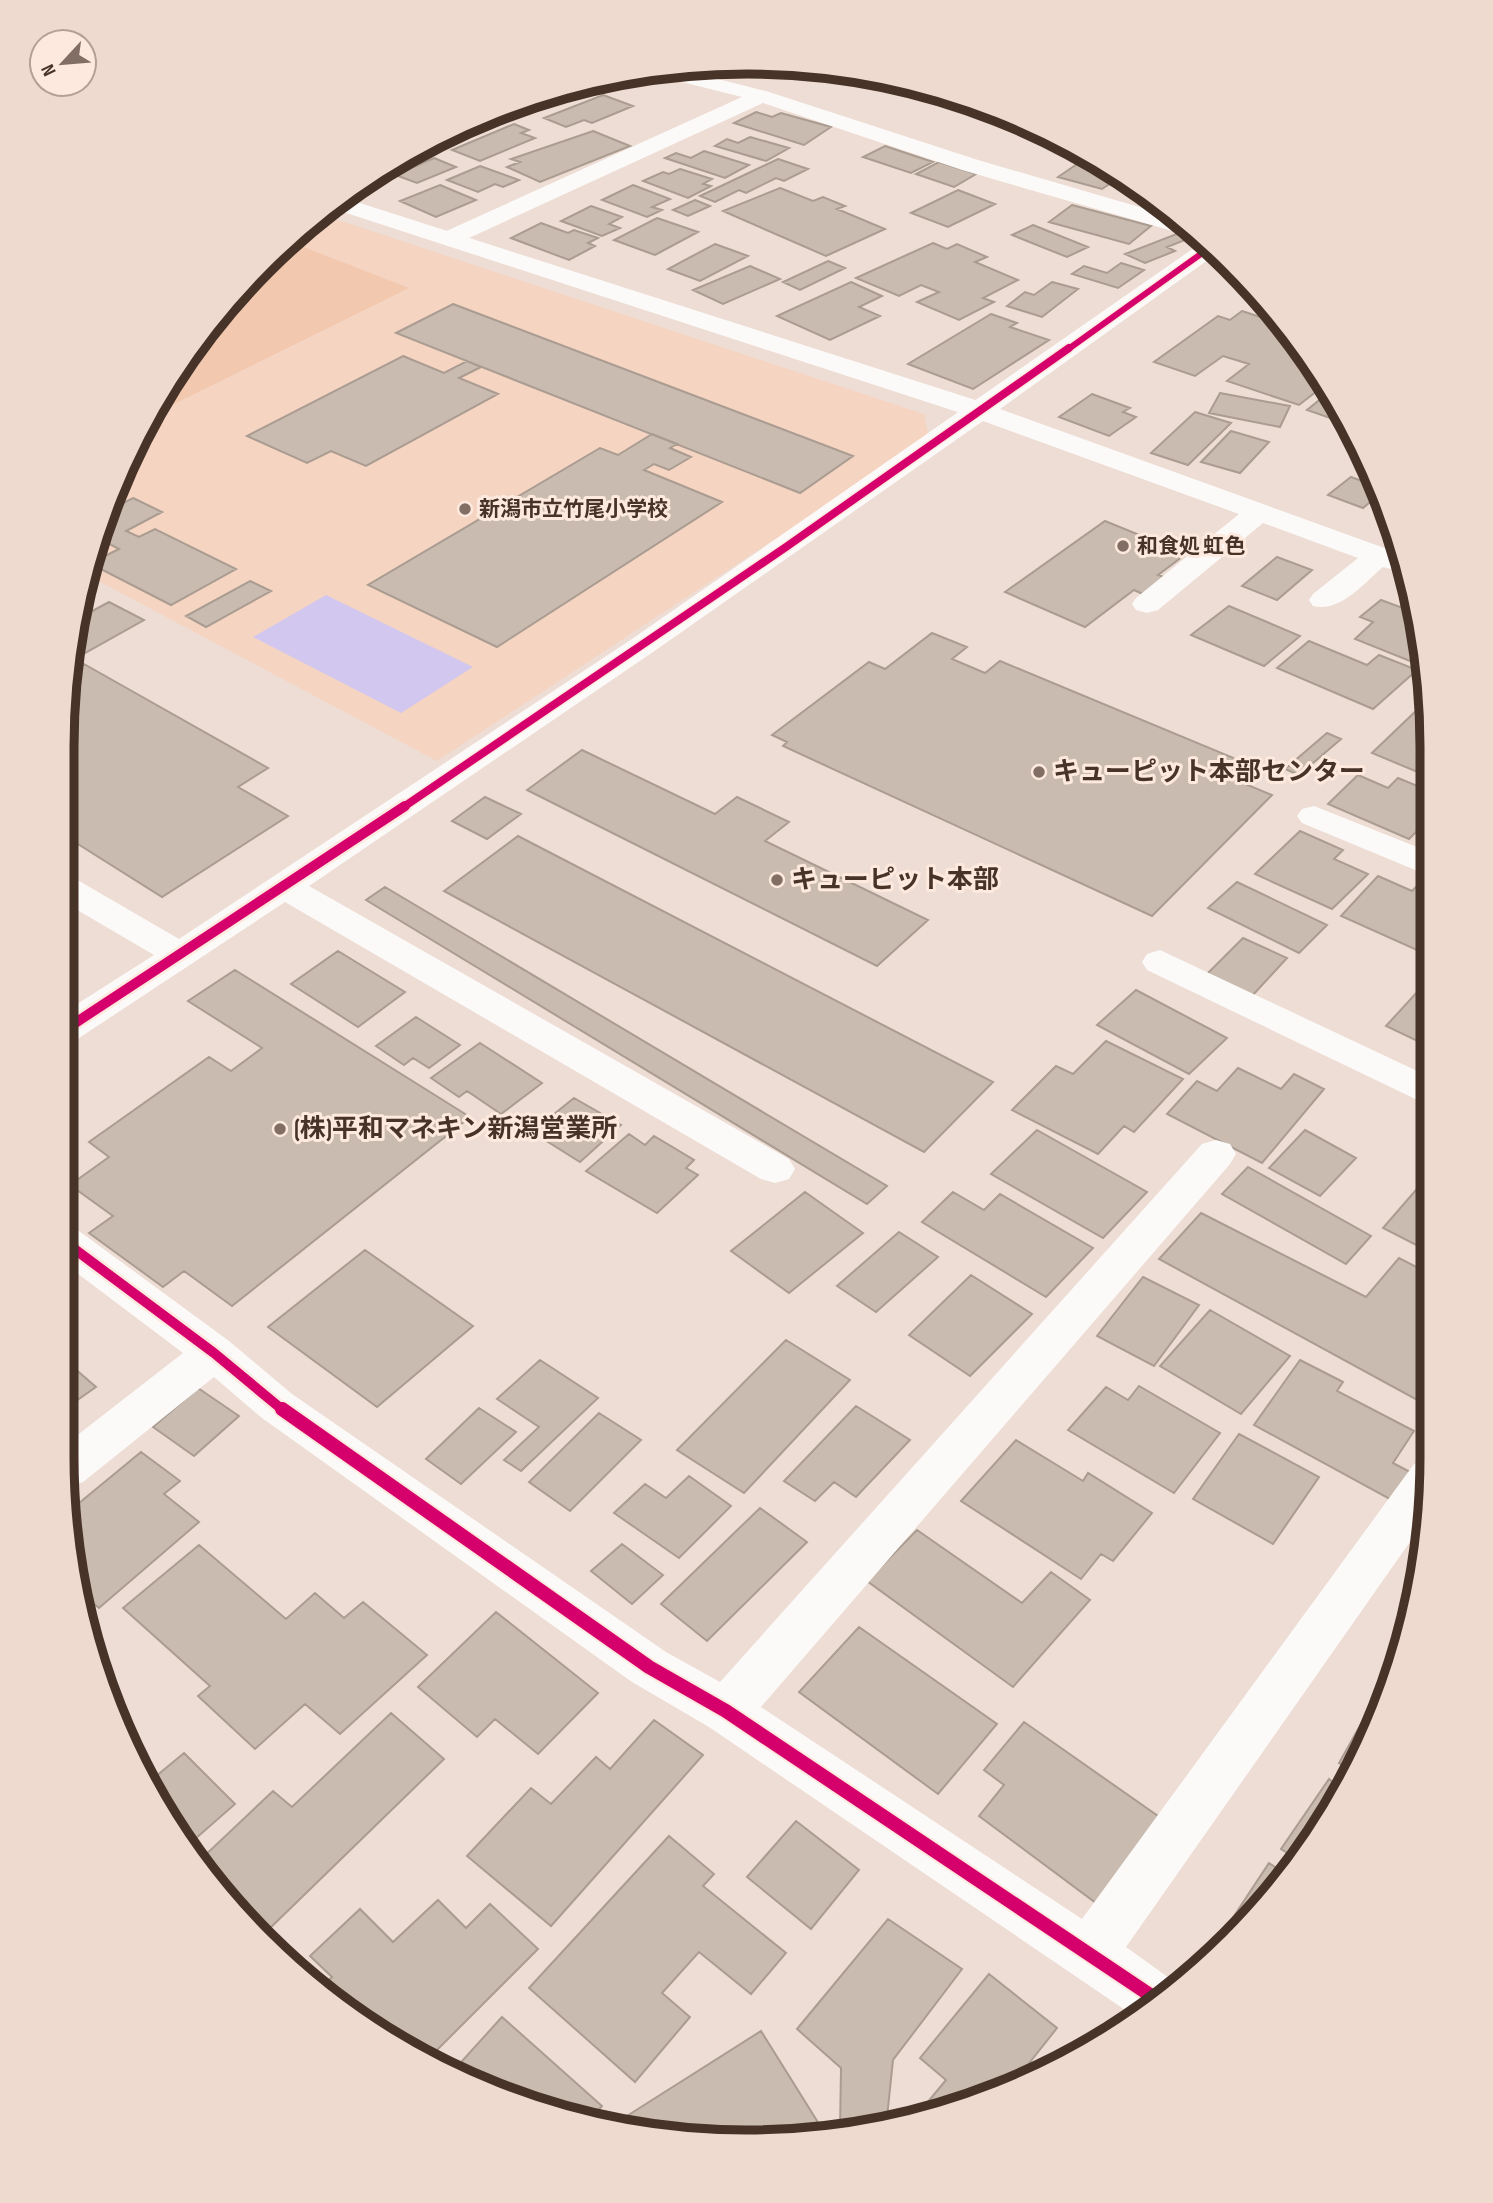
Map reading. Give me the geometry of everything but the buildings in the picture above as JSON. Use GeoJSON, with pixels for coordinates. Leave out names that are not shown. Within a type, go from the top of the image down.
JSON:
{"type":"FeatureCollection","features":[{"type":"Feature","properties":{"kind":"street"},"geometry":{"type":"LineString","coordinates":[[684,77],[762,96],[970,165],[1167,222]]}},
{"type":"Feature","properties":{"kind":"street"},"geometry":{"type":"LineString","coordinates":[[450,238],[762,96]]}},
{"type":"Feature","properties":{"kind":"street"},"geometry":{"type":"LineString","coordinates":[[347,206],[982,411],[1392,560]]}},
{"type":"Feature","properties":{"kind":"street"},"geometry":{"type":"LineString","coordinates":[[74,1024],[286,888],[982,411],[1203,253]]}},
{"type":"Feature","properties":{"kind":"street"},"geometry":{"type":"LineString","coordinates":[[1147,604],[1260,511]]}},
{"type":"Feature","properties":{"kind":"street"},"geometry":{"type":"LineString","coordinates":[[1324,600],[1392,560]]}},
{"type":"Feature","properties":{"kind":"street"},"geometry":{"type":"LineString","coordinates":[[1314,816],[1420,861]]}},
{"type":"Feature","properties":{"kind":"street"},"geometry":{"type":"LineString","coordinates":[[286,888],[775,1170]]}},
{"type":"Feature","properties":{"kind":"street"},"geometry":{"type":"LineString","coordinates":[[74,893],[180,955]]}},
{"type":"Feature","properties":{"kind":"street"},"geometry":{"type":"LineString","coordinates":[[1160,962],[1420,1088]]}},
{"type":"Feature","properties":{"kind":"street"},"geometry":{"type":"LineString","coordinates":[[726,1711],[1216,1154]]}},
{"type":"Feature","properties":{"kind":"street"},"geometry":{"type":"LineString","coordinates":[[74,1249],[214,1353],[276,1406],[649,1667],[726,1711],[1150,1994]]}},
{"type":"Feature","properties":{"kind":"street"},"geometry":{"type":"LineString","coordinates":[[74,1463],[214,1353]]}},
{"type":"Feature","properties":{"kind":"street"},"geometry":{"type":"LineString","coordinates":[[1089,1954],[1418,1493]]}},
{"type":"Feature","properties":{"kind":"shaded area","name":"新潟市立竹尾小学校"},"geometry":{"type":"Polygon","coordinates":[[[331,218],[924,414],[929,438],[437,761],[94,579],[125,489],[143,449],[187,373],[241,303],[271,271],[331,218]]]}},
{"type":"Feature","properties":{"kind":"shaded area"},"geometry":{"type":"Polygon","coordinates":[[[299,245],[409,288],[165,409],[213,337],[241,303],[299,245]]]}},
{"type":"Feature","properties":{"kind":"shaded area"},"geometry":{"type":"Polygon","coordinates":[[[326,595],[473,667],[401,713],[253,637],[326,595]]]}},
{"type":"Feature","properties":{"kind":"cycle path"},"geometry":{"type":"LineString","coordinates":[[74,1024],[499,744],[928,447],[1203,253]]}},
{"type":"Feature","properties":{"kind":"cycle path"},"geometry":{"type":"LineString","coordinates":[[74,1249],[214,1353],[277,1406],[649,1667],[726,1711],[1150,1995]]}},
{"type":"Feature","properties":{"kind":"place","name":"新潟市立竹尾小学校"},"geometry":{"type":"Point","coordinates":[465,509]}},
{"type":"Feature","properties":{"kind":"place","name":"和食処 虹色"},"geometry":{"type":"Point","coordinates":[1123,546]}},
{"type":"Feature","properties":{"kind":"place","name":"キューピット本部センター"},"geometry":{"type":"Point","coordinates":[1039,772]}},
{"type":"Feature","properties":{"kind":"place","name":"キューピット本部"},"geometry":{"type":"Point","coordinates":[777,880]}},
{"type":"Feature","properties":{"kind":"place","name":"(株)平和マネキン新潟営業所"},"geometry":{"type":"Point","coordinates":[280,1129]}}]}
